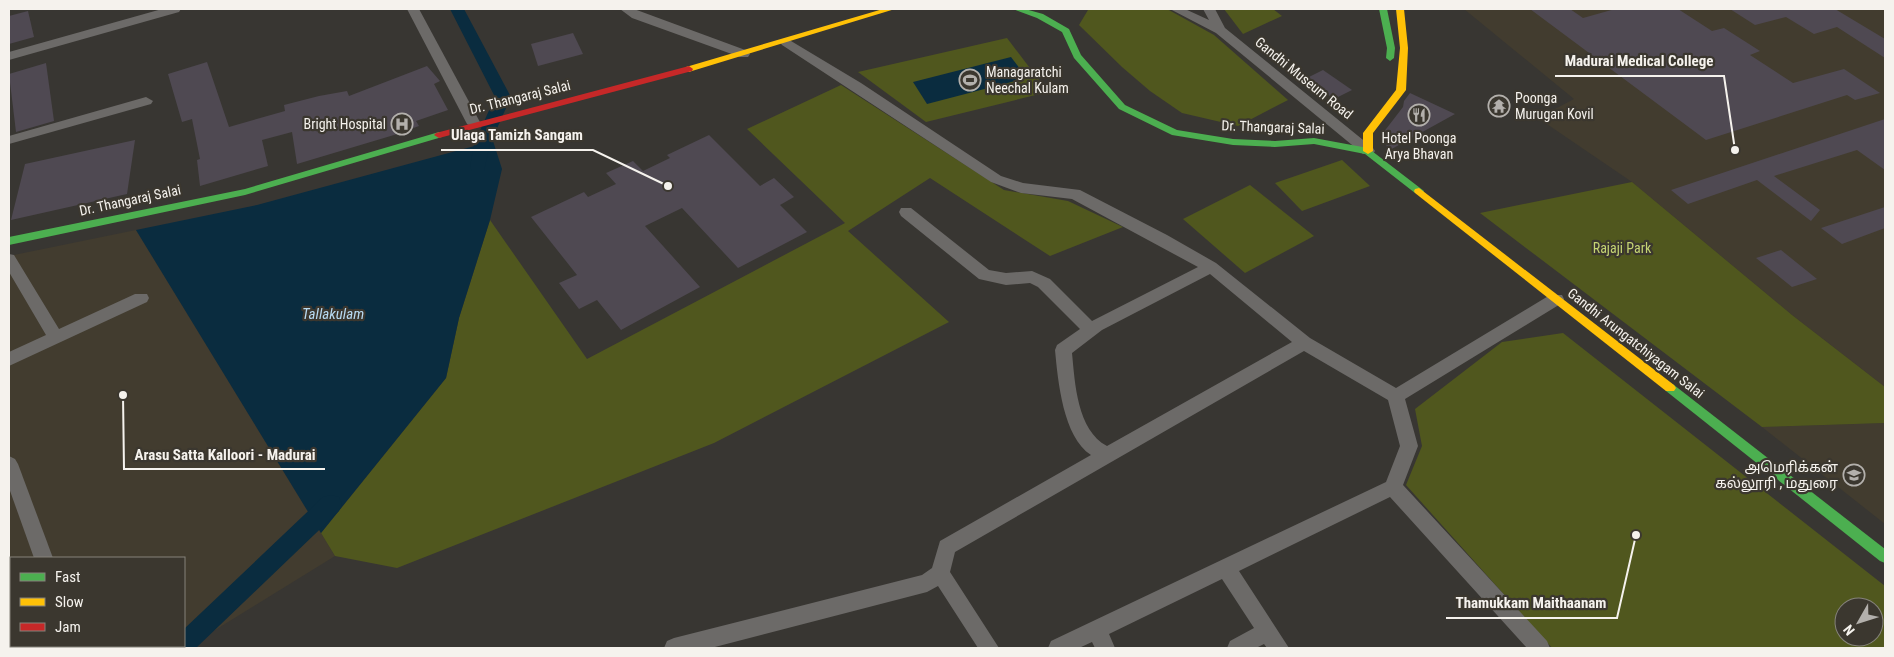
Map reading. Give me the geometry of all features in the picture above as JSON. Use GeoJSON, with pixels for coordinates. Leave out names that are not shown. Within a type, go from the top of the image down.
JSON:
{"type":"FeatureCollection","features":[{"type":"Feature","properties":{"kind":"street"},"geometry":{"type":"LineString","coordinates":[[9,56],[175,9]]}},
{"type":"Feature","properties":{"kind":"street"},"geometry":{"type":"LineString","coordinates":[[413,9],[475,124]]}},
{"type":"Feature","properties":{"kind":"street"},"geometry":{"type":"LineString","coordinates":[[626,9],[636,15],[744,54]]}},
{"type":"Feature","properties":{"kind":"street","name":"Dr. Thangaraj Salai"},"geometry":{"type":"LineString","coordinates":[[9,241],[245,192],[475,124],[634,85],[744,54],[891,9]]}},
{"type":"Feature","properties":{"kind":"street","name":"Dr. Thangaraj Salai"},"geometry":{"type":"LineString","coordinates":[[1016,9],[1040,16],[1066,31],[1077,56],[1122,107],[1175,133],[1233,142],[1275,144],[1314,141],[1368,151]]}},
{"type":"Feature","properties":{"kind":"street","name":"Gandhi Museum Road"},"geometry":{"type":"LineString","coordinates":[[1176,9],[1220,30],[1368,151]]}},
{"type":"Feature","properties":{"kind":"street","name":"Gandhi Museum Road"},"geometry":{"type":"LineString","coordinates":[[1209,9],[1220,30]]}},
{"type":"Feature","properties":{"kind":"street"},"geometry":{"type":"LineString","coordinates":[[1383,9],[1391,48],[1389,66]]}},
{"type":"Feature","properties":{"kind":"street"},"geometry":{"type":"LineString","coordinates":[[1368,151],[1368,133],[1389,103],[1401,90],[1404,48],[1400,9]]}},
{"type":"Feature","properties":{"kind":"street"},"geometry":{"type":"LineString","coordinates":[[786,42],[996,179],[1015,186],[1075,194],[1162,239],[1210,267],[1304,344],[1396,396],[1409,446],[1393,487],[1058,648]]}},
{"type":"Feature","properties":{"kind":"street"},"geometry":{"type":"LineString","coordinates":[[1388,90],[1389,103]]}},
{"type":"Feature","properties":{"kind":"street"},"geometry":{"type":"LineString","coordinates":[[9,140],[146,101]]}},
{"type":"Feature","properties":{"kind":"street","name":"Gandhi Arungatchiyagam Salai"},"geometry":{"type":"LineString","coordinates":[[1368,151],[1885,557]]}},
{"type":"Feature","properties":{"kind":"street"},"geometry":{"type":"LineString","coordinates":[[906,212],[985,275],[1006,279],[1032,277],[1044,283],[1091,330]]}},
{"type":"Feature","properties":{"kind":"street"},"geometry":{"type":"LineString","coordinates":[[9,259],[56,337]]}},
{"type":"Feature","properties":{"kind":"street"},"geometry":{"type":"LineString","coordinates":[[1108,455],[1090,444],[1081,430],[1067,390],[1063,350],[1091,330],[1210,267]]}},
{"type":"Feature","properties":{"kind":"street"},"geometry":{"type":"LineString","coordinates":[[9,359],[141,298]]}},
{"type":"Feature","properties":{"kind":"street"},"geometry":{"type":"LineString","coordinates":[[1396,396],[1556,299]]}},
{"type":"Feature","properties":{"kind":"street"},"geometry":{"type":"LineString","coordinates":[[674,648],[927,582],[940,573],[947,548],[954,542],[1304,344]]}},
{"type":"Feature","properties":{"kind":"street"},"geometry":{"type":"LineString","coordinates":[[9,464],[44,557]]}},
{"type":"Feature","properties":{"kind":"street"},"geometry":{"type":"LineString","coordinates":[[1393,487],[1540,648]]}},
{"type":"Feature","properties":{"kind":"street"},"geometry":{"type":"LineString","coordinates":[[1226,568],[1279,648]]}},
{"type":"Feature","properties":{"kind":"street"},"geometry":{"type":"LineString","coordinates":[[940,573],[988,648]]}},
{"type":"Feature","properties":{"kind":"street"},"geometry":{"type":"LineString","coordinates":[[1096,630],[1105,648]]}},
{"type":"Feature","properties":{"kind":"street"},"geometry":{"type":"LineString","coordinates":[[1237,648],[1268,631]]}},
{"type":"Feature","properties":{"kind":"shaded area"},"geometry":{"type":"Polygon","coordinates":[[[1464,9],[1885,9],[1885,387],[1792,315],[1632,182],[1538,118],[1574,99],[1464,9]]]}},
{"type":"Feature","properties":{"kind":"shaded area"},"geometry":{"type":"Polygon","coordinates":[[[136,230],[335,556],[186,648],[9,648],[9,256],[136,230]]]}},
{"type":"Feature","properties":{"kind":"shaded area","name":"அமெரிக்கன் கல்லூரி , மதுரை"},"geometry":{"type":"Polygon","coordinates":[[[1885,423],[1885,524],[1762,427],[1885,423]]]}},
{"type":"Feature","properties":{"kind":"green space"},"geometry":{"type":"Polygon","coordinates":[[[1167,9],[1214,35],[1288,100],[1238,126],[1182,113],[1150,91],[1079,25],[1088,10],[1167,9]]]}},
{"type":"Feature","properties":{"kind":"green space"},"geometry":{"type":"Polygon","coordinates":[[[1224,9],[1273,9],[1282,16],[1243,34],[1224,9]]]}},
{"type":"Feature","properties":{"kind":"green space"},"geometry":{"type":"Polygon","coordinates":[[[1007,38],[1048,92],[926,122],[858,72],[1007,38]]]}},
{"type":"Feature","properties":{"kind":"green space"},"geometry":{"type":"Polygon","coordinates":[[[841,85],[1004,190],[1068,201],[1123,227],[1050,256],[930,178],[848,231],[949,322],[714,443],[397,568],[335,556],[321,533],[446,378],[459,318],[490,220],[587,359],[845,223],[747,129],[841,85]]]}},
{"type":"Feature","properties":{"kind":"green space"},"geometry":{"type":"Polygon","coordinates":[[[1342,160],[1370,186],[1302,211],[1275,183],[1342,160]]]}},
{"type":"Feature","properties":{"kind":"green space","name":"Rajaji Park"},"geometry":{"type":"Polygon","coordinates":[[[1632,182],[1792,315],[1885,387],[1885,423],[1762,427],[1480,213],[1632,182]]]}},
{"type":"Feature","properties":{"kind":"green space"},"geometry":{"type":"Polygon","coordinates":[[[1250,185],[1314,236],[1245,273],[1183,219],[1250,185]]]}},
{"type":"Feature","properties":{"kind":"green space"},"geometry":{"type":"Polygon","coordinates":[[[1563,333],[1885,586],[1885,648],[1552,648],[1406,485],[1422,446],[1415,409],[1502,342],[1563,333]]]}},
{"type":"Feature","properties":{"kind":"water","name":"Managaratchi Neechal Kulam"},"geometry":{"type":"Polygon","coordinates":[[[1011,57],[1027,78],[927,104],[913,82],[1011,57]]]}},
{"type":"Feature","properties":{"kind":"water","name":"Tallakulam"},"geometry":{"type":"Polygon","coordinates":[[[493,141],[502,169],[490,220],[459,318],[446,378],[321,533],[136,230],[257,205],[493,141]]]}},
{"type":"Feature","properties":{"kind":"building"},"geometry":{"type":"Polygon","coordinates":[[[1530,9],[1570,9],[1583,18],[1615,9],[1678,9],[1712,31],[1724,28],[1760,51],[1750,55],[1793,83],[1844,69],[1880,93],[1855,100],[1847,95],[1706,140],[1530,9]]]}},
{"type":"Feature","properties":{"kind":"building"},"geometry":{"type":"Polygon","coordinates":[[[1730,9],[1835,9],[1885,39],[1885,58],[1837,27],[1814,34],[1786,17],[1755,25],[1730,9]]]}},
{"type":"Feature","properties":{"kind":"building"},"geometry":{"type":"Polygon","coordinates":[[[28,11],[34,37],[9,44],[9,16],[28,11]]]}},
{"type":"Feature","properties":{"kind":"building"},"geometry":{"type":"Polygon","coordinates":[[[573,33],[583,54],[538,66],[531,44],[573,33]]]}},
{"type":"Feature","properties":{"kind":"building"},"geometry":{"type":"Polygon","coordinates":[[[207,62],[229,127],[285,111],[284,105],[347,91],[349,96],[427,66],[440,81],[434,84],[448,110],[416,121],[419,126],[394,135],[297,164],[292,132],[262,140],[268,166],[200,186],[197,160],[200,159],[192,119],[182,122],[168,74],[207,62]]]}},
{"type":"Feature","properties":{"kind":"building"},"geometry":{"type":"Polygon","coordinates":[[[46,63],[54,121],[16,132],[9,74],[46,63]]]}},
{"type":"Feature","properties":{"kind":"building"},"geometry":{"type":"Polygon","coordinates":[[[1323,70],[1352,90],[1334,99],[1305,79],[1323,70]]]}},
{"type":"Feature","properties":{"kind":"building"},"geometry":{"type":"Polygon","coordinates":[[[1410,93],[1455,114],[1388,151],[1383,133],[1403,107],[1404,101],[1410,93]]]}},
{"type":"Feature","properties":{"kind":"building"},"geometry":{"type":"Polygon","coordinates":[[[1885,119],[1885,170],[1857,150],[1774,176],[1820,210],[1811,221],[1757,180],[1688,204],[1671,190],[1885,119]]]}},
{"type":"Feature","properties":{"kind":"building"},"geometry":{"type":"Polygon","coordinates":[[[709,135],[760,186],[774,178],[794,197],[780,205],[807,232],[738,268],[682,208],[645,226],[700,287],[621,330],[597,300],[579,309],[559,283],[577,275],[531,217],[584,192],[588,197],[616,184],[606,173],[633,161],[643,171],[670,158],[667,155],[709,135]]]}},
{"type":"Feature","properties":{"kind":"building"},"geometry":{"type":"Polygon","coordinates":[[[135,140],[127,194],[11,220],[25,164],[135,140]]]}},
{"type":"Feature","properties":{"kind":"building"},"geometry":{"type":"Polygon","coordinates":[[[1885,207],[1885,228],[1842,244],[1821,228],[1885,207]]]}},
{"type":"Feature","properties":{"kind":"building"},"geometry":{"type":"Polygon","coordinates":[[[1781,250],[1817,279],[1792,287],[1756,258],[1781,250]]]}},
{"type":"Feature","properties":{"kind":"waterway"},"geometry":{"type":"LineString","coordinates":[[457,9],[503,97],[482,144],[478,167]]}},
{"type":"Feature","properties":{"kind":"waterway"},"geometry":{"type":"LineString","coordinates":[[185,643],[331,504]]}},
{"type":"Feature","properties":{"kind":"traffic: fast"},"geometry":{"type":"LineString","coordinates":[[1017,9],[1040,16],[1066,31],[1077,56],[1122,107],[1175,133],[1233,142],[1275,144],[1314,141],[1368,151],[1419,191]]}},
{"type":"Feature","properties":{"kind":"traffic: fast"},"geometry":{"type":"LineString","coordinates":[[1383,9],[1391,48],[1390,58]]}},
{"type":"Feature","properties":{"kind":"traffic: fast"},"geometry":{"type":"LineString","coordinates":[[9,241],[245,192],[439,135]]}},
{"type":"Feature","properties":{"kind":"traffic: fast"},"geometry":{"type":"LineString","coordinates":[[1670,388],[1885,557]]}},
{"type":"Feature","properties":{"kind":"traffic: slow"},"geometry":{"type":"LineString","coordinates":[[689,69],[891,9]]}},
{"type":"Feature","properties":{"kind":"traffic: slow"},"geometry":{"type":"LineString","coordinates":[[1368,151],[1368,133],[1401,90],[1404,48],[1400,9]]}},
{"type":"Feature","properties":{"kind":"traffic: slow"},"geometry":{"type":"LineString","coordinates":[[1419,191],[1670,388]]}},
{"type":"Feature","properties":{"kind":"traffic: jam"},"geometry":{"type":"LineString","coordinates":[[439,135],[689,69]]}},
{"type":"Feature","properties":{"kind":"place","name":"Managaratchi Neechal Kulam"},"geometry":{"type":"Point","coordinates":[970,80]}},
{"type":"Feature","properties":{"kind":"place","name":"Poonga Murugan Kovil"},"geometry":{"type":"Point","coordinates":[1499,106]}},
{"type":"Feature","properties":{"kind":"place","name":"Hotel Poonga Arya Bhavan"},"geometry":{"type":"Point","coordinates":[1419,115]}},
{"type":"Feature","properties":{"kind":"place","name":"Bright Hospital"},"geometry":{"type":"Point","coordinates":[402,124]}},
{"type":"Feature","properties":{"kind":"place","name":"Madurai Medical College"},"geometry":{"type":"Point","coordinates":[1735,150]}},
{"type":"Feature","properties":{"kind":"place","name":"Ulaga Tamizh Sangam"},"geometry":{"type":"Point","coordinates":[668,186]}},
{"type":"Feature","properties":{"kind":"place","name":"Arasu Satta Kalloori - Madurai"},"geometry":{"type":"Point","coordinates":[123,395]}},
{"type":"Feature","properties":{"kind":"place","name":"அமெரிக்கன் கல்லூரி , மதுரை"},"geometry":{"type":"Point","coordinates":[1854,475]}},
{"type":"Feature","properties":{"kind":"place","name":"Thamukkam Maithaanam"},"geometry":{"type":"Point","coordinates":[1636,535]}}]}
